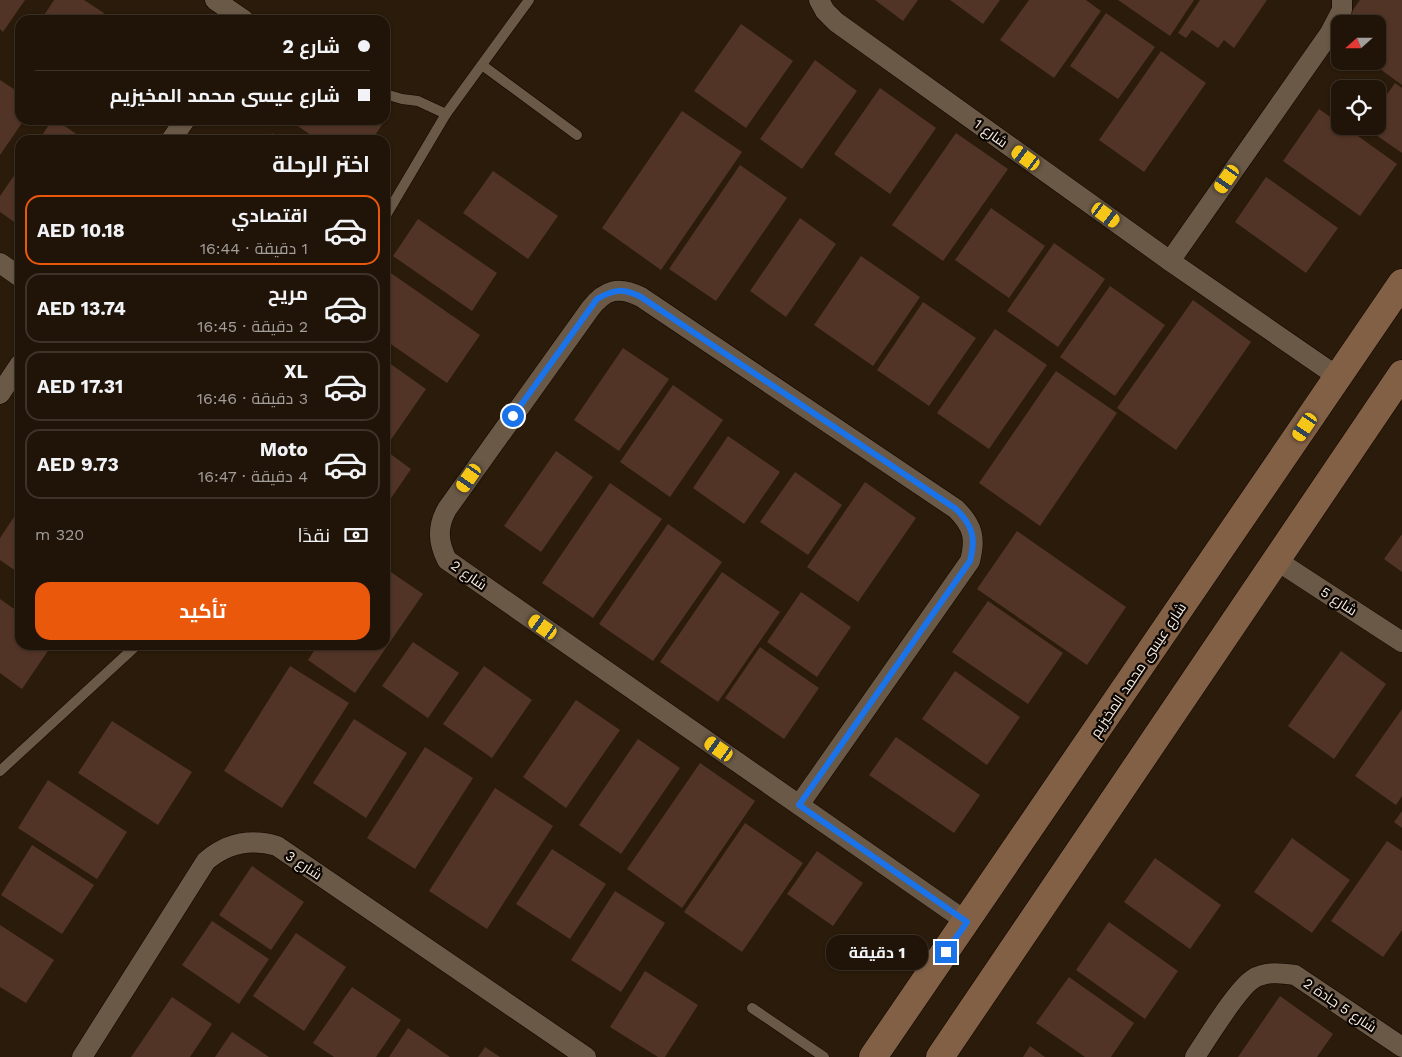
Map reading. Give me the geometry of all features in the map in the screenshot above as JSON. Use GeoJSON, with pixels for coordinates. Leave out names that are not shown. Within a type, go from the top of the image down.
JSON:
{"type":"FeatureCollection","features":[{"type":"Feature","properties":{"kind":"street"},"geometry":{"type":"LineString","coordinates":[[215,0],[237,15]]}},
{"type":"Feature","properties":{"kind":"street","name":"شارع 1"},"geometry":{"type":"LineString","coordinates":[[819,0],[825,11],[836,22],[1170,261],[1338,378]]}},
{"type":"Feature","properties":{"kind":"street"},"geometry":{"type":"LineString","coordinates":[[1170,261],[1330,33],[1342,10],[1342,0]]}},
{"type":"Feature","properties":{"kind":"street"},"geometry":{"type":"LineString","coordinates":[[0,263],[15,274]]}},
{"type":"Feature","properties":{"kind":"street","name":"شارع عيسى محمد المخيزيم"},"geometry":{"type":"LineString","coordinates":[[873,1057],[967,922],[1402,282]]}},
{"type":"Feature","properties":{"kind":"street","name":"شارع 2"},"geometry":{"type":"LineString","coordinates":[[799,805],[970,561],[973,547],[972,532],[966,520],[956,509],[649,302],[630,292],[618,290],[607,293],[597,299],[590,308],[447,509],[440,527],[439,537],[441,549],[447,560],[967,922]]}},
{"type":"Feature","properties":{"kind":"street"},"geometry":{"type":"LineString","coordinates":[[0,394],[15,372]]}},
{"type":"Feature","properties":{"kind":"street"},"geometry":{"type":"LineString","coordinates":[[940,1057],[1402,374]]}},
{"type":"Feature","properties":{"kind":"street","name":"شارع 5"},"geometry":{"type":"LineString","coordinates":[[1276,560],[1402,642]]}},
{"type":"Feature","properties":{"kind":"street","name":"شارع 3"},"geometry":{"type":"LineString","coordinates":[[82,1057],[206,862],[227,846],[239,842],[252,841],[277,846],[586,1057]]}},
{"type":"Feature","properties":{"kind":"street","name":"شارع 5 جادة 2"},"geometry":{"type":"LineString","coordinates":[[1194,1057],[1241,991],[1253,979],[1275,972],[1295,975],[1402,1047]]}},
{"type":"Feature","properties":{"kind":"lane"},"geometry":{"type":"LineString","coordinates":[[390,209],[446,114],[529,0]]}},
{"type":"Feature","properties":{"kind":"lane"},"geometry":{"type":"LineString","coordinates":[[482,65],[577,134]]}},
{"type":"Feature","properties":{"kind":"lane"},"geometry":{"type":"LineString","coordinates":[[390,95],[418,101],[446,114]]}},
{"type":"Feature","properties":{"kind":"lane"},"geometry":{"type":"LineString","coordinates":[[0,771],[132,650]]}},
{"type":"Feature","properties":{"kind":"lane"},"geometry":{"type":"LineString","coordinates":[[752,1008],[824,1057]]}},
{"type":"Feature","properties":{"kind":"building"},"geometry":{"type":"Polygon","coordinates":[[[0,0],[25,0],[3,32],[0,29],[0,0]]]}},
{"type":"Feature","properties":{"kind":"building"},"geometry":{"type":"Polygon","coordinates":[[[54,0],[84,0],[104,13],[103,15],[44,15],[54,0]]]}},
{"type":"Feature","properties":{"kind":"building"},"geometry":{"type":"Polygon","coordinates":[[[875,0],[918,0],[903,21],[875,0]]]}},
{"type":"Feature","properties":{"kind":"building"},"geometry":{"type":"Polygon","coordinates":[[[950,0],[1000,0],[983,24],[950,0]]]}},
{"type":"Feature","properties":{"kind":"building"},"geometry":{"type":"Polygon","coordinates":[[[1029,0],[1086,0],[1101,11],[1054,78],[1000,40],[1029,0]]]}},
{"type":"Feature","properties":{"kind":"building"},"geometry":{"type":"Polygon","coordinates":[[[1118,0],[1194,0],[1170,36],[1118,0]]]}},
{"type":"Feature","properties":{"kind":"building"},"geometry":{"type":"Polygon","coordinates":[[[1200,0],[1267,0],[1234,48],[1224,40],[1218,48],[1192,30],[1186,38],[1178,33],[1200,0]]]}},
{"type":"Feature","properties":{"kind":"building"},"geometry":{"type":"Polygon","coordinates":[[[1360,0],[1402,0],[1402,85],[1381,70],[1386,70],[1386,15],[1349,15],[1360,0]]]}},
{"type":"Feature","properties":{"kind":"building"},"geometry":{"type":"Polygon","coordinates":[[[1106,13],[1155,47],[1118,99],[1070,66],[1106,13]]]}},
{"type":"Feature","properties":{"kind":"building"},"geometry":{"type":"Polygon","coordinates":[[[741,24],[793,61],[746,128],[694,91],[741,24]]]}},
{"type":"Feature","properties":{"kind":"building"},"geometry":{"type":"Polygon","coordinates":[[[1161,51],[1206,83],[1144,172],[1099,140],[1161,51]]]}},
{"type":"Feature","properties":{"kind":"building"},"geometry":{"type":"Polygon","coordinates":[[[815,60],[857,91],[802,169],[760,139],[815,60]]]}},
{"type":"Feature","properties":{"kind":"building"},"geometry":{"type":"Polygon","coordinates":[[[0,80],[15,90],[15,125],[21,125],[0,155],[0,80]]]}},
{"type":"Feature","properties":{"kind":"building"},"geometry":{"type":"Polygon","coordinates":[[[1395,83],[1402,88],[1402,153],[1376,135],[1386,135],[1386,96],[1395,83]]]}},
{"type":"Feature","properties":{"kind":"building"},"geometry":{"type":"Polygon","coordinates":[[[880,88],[936,128],[890,194],[834,154],[880,88]]]}},
{"type":"Feature","properties":{"kind":"building"},"geometry":{"type":"Polygon","coordinates":[[[1319,109],[1331,118],[1331,135],[1357,135],[1397,164],[1360,216],[1283,161],[1319,109]]]}},
{"type":"Feature","properties":{"kind":"building"},"geometry":{"type":"Polygon","coordinates":[[[682,111],[742,152],[661,270],[602,228],[682,111]]]}},
{"type":"Feature","properties":{"kind":"building"},"geometry":{"type":"Polygon","coordinates":[[[49,125],[63,125],[78,135],[42,135],[49,125]]]}},
{"type":"Feature","properties":{"kind":"building"},"geometry":{"type":"Polygon","coordinates":[[[296,125],[382,125],[375,135],[311,135],[296,125]]]}},
{"type":"Feature","properties":{"kind":"building"},"geometry":{"type":"Polygon","coordinates":[[[956,133],[1008,169],[943,261],[892,225],[956,133]]]}},
{"type":"Feature","properties":{"kind":"building"},"geometry":{"type":"Polygon","coordinates":[[[740,165],[787,198],[716,301],[669,269],[740,165]]]}},
{"type":"Feature","properties":{"kind":"building"},"geometry":{"type":"Polygon","coordinates":[[[493,171],[558,216],[528,259],[463,213],[493,171]]]}},
{"type":"Feature","properties":{"kind":"building"},"geometry":{"type":"Polygon","coordinates":[[[15,174],[15,222],[0,212],[0,196],[15,174]]]}},
{"type":"Feature","properties":{"kind":"building"},"geometry":{"type":"Polygon","coordinates":[[[1266,177],[1338,228],[1306,273],[1235,222],[1266,177]]]}},
{"type":"Feature","properties":{"kind":"building"},"geometry":{"type":"Polygon","coordinates":[[[991,208],[1045,246],[1009,298],[955,260],[991,208]]]}},
{"type":"Feature","properties":{"kind":"building"},"geometry":{"type":"Polygon","coordinates":[[[800,218],[836,244],[786,317],[750,291],[800,218]]]}},
{"type":"Feature","properties":{"kind":"building"},"geometry":{"type":"Polygon","coordinates":[[[418,219],[497,273],[472,311],[393,256],[418,219]]]}},
{"type":"Feature","properties":{"kind":"building"},"geometry":{"type":"Polygon","coordinates":[[[1054,243],[1105,279],[1058,347],[1007,311],[1054,243]]]}},
{"type":"Feature","properties":{"kind":"building"},"geometry":{"type":"Polygon","coordinates":[[[861,256],[920,297],[873,366],[814,325],[861,256]]]}},
{"type":"Feature","properties":{"kind":"building"},"geometry":{"type":"Polygon","coordinates":[[[390,272],[480,335],[447,383],[390,343],[390,272]]]}},
{"type":"Feature","properties":{"kind":"building"},"geometry":{"type":"Polygon","coordinates":[[[1110,286],[1165,325],[1115,396],[1060,357],[1110,286]]]}},
{"type":"Feature","properties":{"kind":"building"},"geometry":{"type":"Polygon","coordinates":[[[1193,300],[1251,342],[1176,450],[1117,408],[1193,300]]]}},
{"type":"Feature","properties":{"kind":"building"},"geometry":{"type":"Polygon","coordinates":[[[923,302],[976,338],[929,406],[877,370],[923,302]]]}},
{"type":"Feature","properties":{"kind":"building"},"geometry":{"type":"Polygon","coordinates":[[[995,329],[1047,365],[989,449],[937,413],[995,329]]]}},
{"type":"Feature","properties":{"kind":"building"},"geometry":{"type":"Polygon","coordinates":[[[623,348],[669,379],[619,451],[574,420],[623,348]]]}},
{"type":"Feature","properties":{"kind":"building"},"geometry":{"type":"Polygon","coordinates":[[[390,364],[426,389],[390,441],[390,364]]]}},
{"type":"Feature","properties":{"kind":"building"},"geometry":{"type":"Polygon","coordinates":[[[1056,371],[1117,413],[1040,526],[979,483],[1056,371]]]}},
{"type":"Feature","properties":{"kind":"building"},"geometry":{"type":"Polygon","coordinates":[[[673,385],[723,420],[670,497],[620,462],[673,385]]]}},
{"type":"Feature","properties":{"kind":"building"},"geometry":{"type":"Polygon","coordinates":[[[728,436],[780,472],[744,524],[693,488],[728,436]]]}},
{"type":"Feature","properties":{"kind":"building"},"geometry":{"type":"Polygon","coordinates":[[[556,451],[593,477],[541,552],[504,526],[556,451]]]}},
{"type":"Feature","properties":{"kind":"building"},"geometry":{"type":"Polygon","coordinates":[[[390,454],[411,469],[390,500],[390,454]]]}},
{"type":"Feature","properties":{"kind":"building"},"geometry":{"type":"Polygon","coordinates":[[[795,472],[842,505],[808,555],[760,522],[795,472]]]}},
{"type":"Feature","properties":{"kind":"building"},"geometry":{"type":"Polygon","coordinates":[[[865,482],[916,518],[858,602],[807,567],[865,482]]]}},
{"type":"Feature","properties":{"kind":"building"},"geometry":{"type":"Polygon","coordinates":[[[610,483],[662,519],[593,618],[542,583],[610,483]]]}},
{"type":"Feature","properties":{"kind":"building"},"geometry":{"type":"Polygon","coordinates":[[[15,518],[15,570],[0,560],[0,538],[15,518]]]}},
{"type":"Feature","properties":{"kind":"building"},"geometry":{"type":"Polygon","coordinates":[[[668,524],[722,562],[653,661],[599,624],[668,524]]]}},
{"type":"Feature","properties":{"kind":"building"},"geometry":{"type":"Polygon","coordinates":[[[1017,531],[1126,607],[1087,665],[977,589],[1017,531]]]}},
{"type":"Feature","properties":{"kind":"building"},"geometry":{"type":"Polygon","coordinates":[[[1402,534],[1402,572],[1384,559],[1402,534]]]}},
{"type":"Feature","properties":{"kind":"building"},"geometry":{"type":"Polygon","coordinates":[[[390,571],[423,594],[390,642],[390,571]]]}},
{"type":"Feature","properties":{"kind":"building"},"geometry":{"type":"Polygon","coordinates":[[[722,572],[780,612],[718,702],[660,662],[722,572]]]}},
{"type":"Feature","properties":{"kind":"building"},"geometry":{"type":"Polygon","coordinates":[[[801,592],[851,627],[817,677],[767,642],[801,592]]]}},
{"type":"Feature","properties":{"kind":"building"},"geometry":{"type":"Polygon","coordinates":[[[0,599],[15,610],[15,650],[49,650],[22,689],[0,673],[0,599]]]}},
{"type":"Feature","properties":{"kind":"building"},"geometry":{"type":"Polygon","coordinates":[[[988,601],[1063,653],[1028,704],[952,652],[988,601]]]}},
{"type":"Feature","properties":{"kind":"building"},"geometry":{"type":"Polygon","coordinates":[[[413,642],[459,673],[428,718],[382,686],[413,642]]]}},
{"type":"Feature","properties":{"kind":"building"},"geometry":{"type":"Polygon","coordinates":[[[760,647],[819,688],[784,739],[725,698],[760,647]]]}},
{"type":"Feature","properties":{"kind":"building"},"geometry":{"type":"Polygon","coordinates":[[[315,650],[385,650],[355,693],[308,660],[315,650]]]}},
{"type":"Feature","properties":{"kind":"building"},"geometry":{"type":"Polygon","coordinates":[[[1341,651],[1386,684],[1334,759],[1288,726],[1341,651]]]}},
{"type":"Feature","properties":{"kind":"building"},"geometry":{"type":"Polygon","coordinates":[[[290,666],[349,703],[282,808],[224,771],[290,666]]]}},
{"type":"Feature","properties":{"kind":"building"},"geometry":{"type":"Polygon","coordinates":[[[484,666],[532,700],[492,758],[443,724],[484,666]]]}},
{"type":"Feature","properties":{"kind":"building"},"geometry":{"type":"Polygon","coordinates":[[[955,671],[1020,717],[987,765],[922,719],[955,671]]]}},
{"type":"Feature","properties":{"kind":"building"},"geometry":{"type":"Polygon","coordinates":[[[576,700],[620,730],[566,808],[523,777],[576,700]]]}},
{"type":"Feature","properties":{"kind":"building"},"geometry":{"type":"Polygon","coordinates":[[[1402,709],[1402,796],[1396,805],[1355,776],[1402,709]]]}},
{"type":"Feature","properties":{"kind":"building"},"geometry":{"type":"Polygon","coordinates":[[[354,719],[407,753],[366,818],[313,783],[354,719]]]}},
{"type":"Feature","properties":{"kind":"building"},"geometry":{"type":"Polygon","coordinates":[[[112,721],[192,772],[158,825],[78,773],[112,721]]]}},
{"type":"Feature","properties":{"kind":"building"},"geometry":{"type":"Polygon","coordinates":[[[896,737],[980,795],[954,833],[869,775],[896,737]]]}},
{"type":"Feature","properties":{"kind":"building"},"geometry":{"type":"Polygon","coordinates":[[[638,739],[680,768],[621,854],[579,825],[638,739]]]}},
{"type":"Feature","properties":{"kind":"building"},"geometry":{"type":"Polygon","coordinates":[[[425,747],[473,778],[415,869],[367,838],[425,747]]]}},
{"type":"Feature","properties":{"kind":"building"},"geometry":{"type":"Polygon","coordinates":[[[700,763],[755,801],[682,908],[627,869],[700,763]]]}},
{"type":"Feature","properties":{"kind":"building"},"geometry":{"type":"Polygon","coordinates":[[[48,780],[127,832],[97,879],[18,828],[48,780]]]}},
{"type":"Feature","properties":{"kind":"building"},"geometry":{"type":"Polygon","coordinates":[[[495,788],[553,826],[487,929],[429,891],[495,788]]]}},
{"type":"Feature","properties":{"kind":"building"},"geometry":{"type":"Polygon","coordinates":[[[1402,811],[1402,828],[1394,822],[1402,811]]]}},
{"type":"Feature","properties":{"kind":"building"},"geometry":{"type":"Polygon","coordinates":[[[745,823],[803,863],[742,952],[684,912],[745,823]]]}},
{"type":"Feature","properties":{"kind":"building"},"geometry":{"type":"Polygon","coordinates":[[[1292,838],[1350,880],[1312,933],[1254,892],[1292,838]]]}},
{"type":"Feature","properties":{"kind":"building"},"geometry":{"type":"Polygon","coordinates":[[[1387,841],[1402,851],[1402,930],[1383,957],[1331,921],[1387,841]]]}},
{"type":"Feature","properties":{"kind":"building"},"geometry":{"type":"Polygon","coordinates":[[[32,845],[94,885],[62,934],[1,895],[32,845]]]}},
{"type":"Feature","properties":{"kind":"building"},"geometry":{"type":"Polygon","coordinates":[[[552,849],[606,884],[570,939],[516,904],[552,849]]]}},
{"type":"Feature","properties":{"kind":"building"},"geometry":{"type":"Polygon","coordinates":[[[817,851],[863,883],[833,926],[787,894],[817,851]]]}},
{"type":"Feature","properties":{"kind":"building"},"geometry":{"type":"Polygon","coordinates":[[[1155,858],[1221,905],[1190,949],[1124,902],[1155,858]]]}},
{"type":"Feature","properties":{"kind":"building"},"geometry":{"type":"Polygon","coordinates":[[[252,866],[304,902],[271,950],[219,915],[252,866]]]}},
{"type":"Feature","properties":{"kind":"building"},"geometry":{"type":"Polygon","coordinates":[[[615,891],[665,923],[621,992],[571,960],[615,891]]]}},
{"type":"Feature","properties":{"kind":"building"},"geometry":{"type":"Polygon","coordinates":[[[212,921],[269,959],[239,1004],[182,965],[212,921]]]}},
{"type":"Feature","properties":{"kind":"building"},"geometry":{"type":"Polygon","coordinates":[[[1109,922],[1178,971],[1145,1019],[1076,970],[1109,922]]]}},
{"type":"Feature","properties":{"kind":"building"},"geometry":{"type":"Polygon","coordinates":[[[0,925],[54,960],[26,1003],[0,987],[0,925]]]}},
{"type":"Feature","properties":{"kind":"building"},"geometry":{"type":"Polygon","coordinates":[[[296,933],[346,967],[304,1031],[253,996],[296,933]]]}},
{"type":"Feature","properties":{"kind":"building"},"geometry":{"type":"Polygon","coordinates":[[[645,971],[698,1005],[665,1057],[658,1057],[610,1027],[645,971]]]}},
{"type":"Feature","properties":{"kind":"building"},"geometry":{"type":"Polygon","coordinates":[[[1069,977],[1134,1023],[1111,1057],[1085,1057],[1036,1023],[1069,977]]]}},
{"type":"Feature","properties":{"kind":"building"},"geometry":{"type":"Polygon","coordinates":[[[352,987],[401,1020],[376,1057],[334,1057],[313,1043],[352,987]]]}},
{"type":"Feature","properties":{"kind":"building"},"geometry":{"type":"Polygon","coordinates":[[[1280,996],[1333,1034],[1317,1057],[1238,1057],[1280,996]]]}},
{"type":"Feature","properties":{"kind":"building"},"geometry":{"type":"Polygon","coordinates":[[[172,997],[212,1024],[190,1057],[131,1057],[172,997]]]}},
{"type":"Feature","properties":{"kind":"building"},"geometry":{"type":"Polygon","coordinates":[[[408,1028],[450,1057],[389,1057],[408,1028]]]}},
{"type":"Feature","properties":{"kind":"building"},"geometry":{"type":"Polygon","coordinates":[[[232,1032],[269,1057],[215,1057],[232,1032]]]}},
{"type":"Feature","properties":{"kind":"building"},"geometry":{"type":"Polygon","coordinates":[[[1030,1046],[1045,1057],[1023,1057],[1030,1046]]]}},
{"type":"Feature","properties":{"kind":"building"},"geometry":{"type":"Polygon","coordinates":[[[485,1047],[500,1057],[478,1057],[485,1047]]]}},
{"type":"Feature","properties":{"kind":"route"},"geometry":{"type":"LineString","coordinates":[[513,416],[597,299],[607,293],[618,290],[630,292],[641,297],[956,509],[966,520],[972,532],[973,547],[970,561],[799,805],[967,922],[946,952]]}}]}
